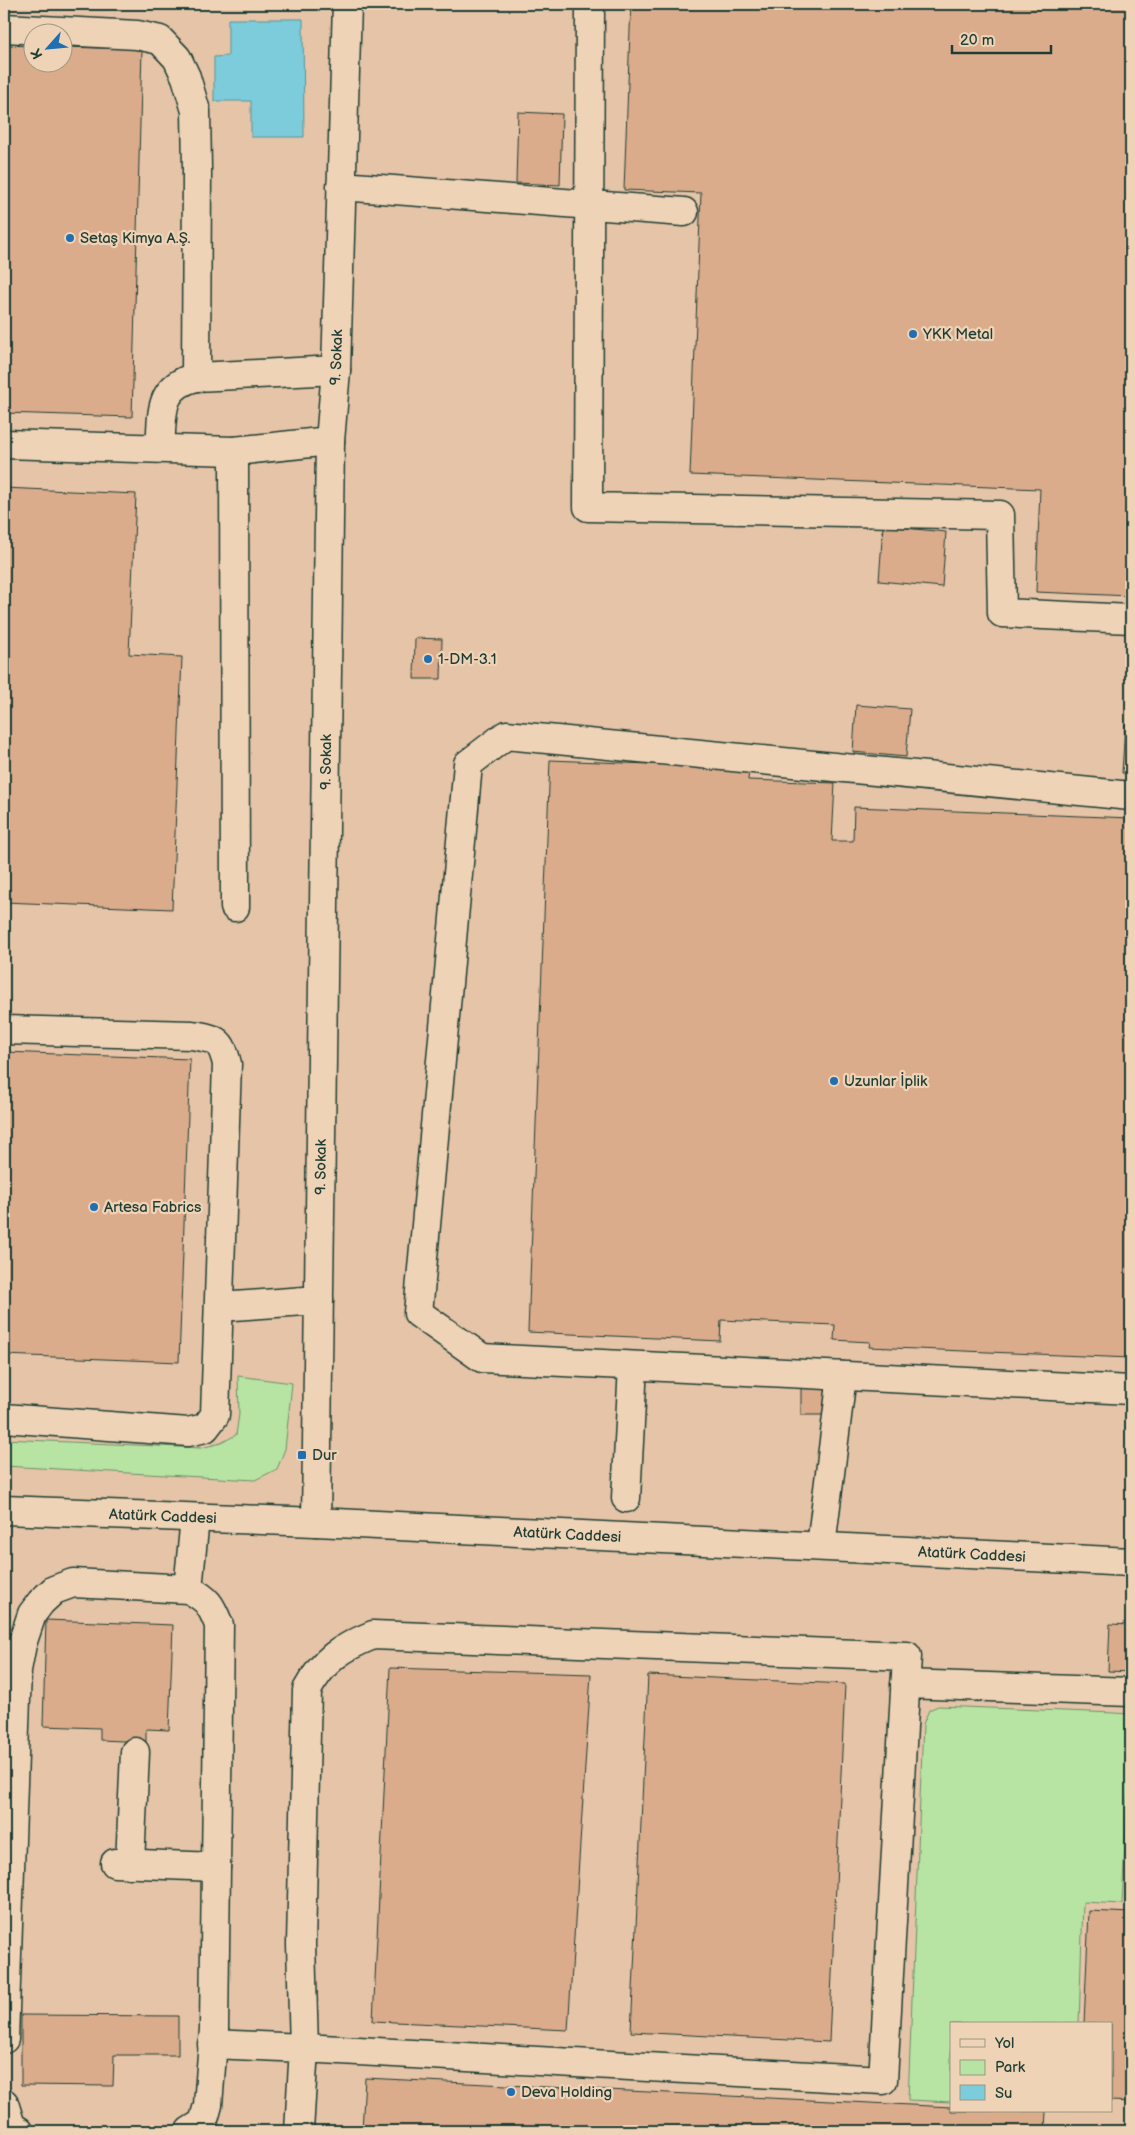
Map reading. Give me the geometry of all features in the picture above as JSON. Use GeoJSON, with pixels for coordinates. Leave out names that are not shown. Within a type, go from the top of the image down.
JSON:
{"type":"FeatureCollection","features":[{"type":"Feature","properties":{"kind":"street","name":"9. Sokak"},"geometry":{"type":"LineString","coordinates":[[316,1522],[330,441],[336,370],[347,4]]}},
{"type":"Feature","properties":{"kind":"street"},"geometry":{"type":"LineString","coordinates":[[590,4],[588,507],[1000,515],[1002,614],[1131,619]]}},
{"type":"Feature","properties":{"kind":"street"},"geometry":{"type":"LineString","coordinates":[[4,28],[137,35],[160,40],[177,58],[186,77],[196,111],[196,377]]}},
{"type":"Feature","properties":{"kind":"street"},"geometry":{"type":"LineString","coordinates":[[341,186],[684,212]]}},
{"type":"Feature","properties":{"kind":"street"},"geometry":{"type":"LineString","coordinates":[[160,448],[165,400],[171,388],[182,380],[196,377],[336,370]]}},
{"type":"Feature","properties":{"kind":"street"},"geometry":{"type":"LineString","coordinates":[[4,444],[234,451],[330,441]]}},
{"type":"Feature","properties":{"kind":"street"},"geometry":{"type":"LineString","coordinates":[[234,451],[235,907]]}},
{"type":"Feature","properties":{"kind":"street"},"geometry":{"type":"LineString","coordinates":[[1131,796],[506,734],[468,764],[418,1313],[482,1358],[1131,1390]]}},
{"type":"Feature","properties":{"kind":"street"},"geometry":{"type":"LineString","coordinates":[[4,1030],[192,1035],[213,1038],[224,1050],[228,1064],[220,1307],[214,1415],[205,1428],[188,1432],[4,1418]]}},
{"type":"Feature","properties":{"kind":"street"},"geometry":{"type":"LineString","coordinates":[[220,1307],[319,1300]]}},
{"type":"Feature","properties":{"kind":"street"},"geometry":{"type":"LineString","coordinates":[[626,1498],[633,1366]]}},
{"type":"Feature","properties":{"kind":"street"},"geometry":{"type":"LineString","coordinates":[[821,1546],[842,1376]]}},
{"type":"Feature","properties":{"kind":"street","name":"Atatürk Caddesi"},"geometry":{"type":"LineString","coordinates":[[4,1510],[316,1522],[1131,1562]]}},
{"type":"Feature","properties":{"kind":"street"},"geometry":{"type":"LineString","coordinates":[[188,1589],[195,1518]]}},
{"type":"Feature","properties":{"kind":"street"},"geometry":{"type":"LineString","coordinates":[[4,2039],[17,1670],[22,1644],[32,1614],[54,1590],[73,1583],[188,1589],[203,1596],[213,1610],[219,1624],[212,2044],[208,2105],[203,2123],[190,2131]]}},
{"type":"Feature","properties":{"kind":"street"},"geometry":{"type":"LineString","coordinates":[[212,2044],[304,2048],[883,2080],[907,1656],[373,1635],[335,1654],[317,1672],[307,1690],[301,1944],[304,2048],[299,2131]]}},
{"type":"Feature","properties":{"kind":"street"},"geometry":{"type":"LineString","coordinates":[[905,1684],[1131,1692]]}},
{"type":"Feature","properties":{"kind":"street"},"geometry":{"type":"LineString","coordinates":[[134,1752],[123,1863],[216,1868]]}},
{"type":"Feature","properties":{"kind":"street"},"geometry":{"type":"LineString","coordinates":[[4,2103],[11,2126],[19,2131]]}},
{"type":"Feature","properties":{"kind":"shaded area"},"geometry":{"type":"Polygon","coordinates":[[[4,4],[1131,4],[1131,2131],[4,2131],[4,4]]]}},
{"type":"Feature","properties":{"kind":"green space"},"geometry":{"type":"Polygon","coordinates":[[[238,1376],[292,1383],[285,1449],[277,1469],[255,1480],[4,1466],[4,1439],[201,1448],[221,1443],[236,1435],[239,1414],[238,1376]]]}},
{"type":"Feature","properties":{"kind":"green space"},"geometry":{"type":"Polygon","coordinates":[[[938,1706],[1115,1713],[1127,1714],[1131,1723],[1122,1904],[1083,1902],[1079,2022],[950,2022],[950,2102],[908,2100],[923,1724],[929,1710],[938,1706]]]}},
{"type":"Feature","properties":{"kind":"water"},"geometry":{"type":"Polygon","coordinates":[[[228,19],[303,19],[304,137],[251,137],[251,101],[214,101],[214,57],[228,56],[228,19]]]}},
{"type":"Feature","properties":{"kind":"building","name":"YKK Metal"},"geometry":{"type":"Polygon","coordinates":[[[631,4],[1131,4],[1131,596],[1036,592],[1040,489],[690,475],[701,193],[624,190],[631,4]]]}},
{"type":"Feature","properties":{"kind":"building","name":"Setaş Kimya A.Ş."},"geometry":{"type":"Polygon","coordinates":[[[4,45],[22,46],[22,72],[72,72],[72,47],[142,49],[132,417],[4,413],[4,45]]]}},
{"type":"Feature","properties":{"kind":"building"},"geometry":{"type":"Polygon","coordinates":[[[518,112],[562,114],[560,185],[516,183],[518,112]]]}},
{"type":"Feature","properties":{"kind":"building"},"geometry":{"type":"Polygon","coordinates":[[[4,488],[136,494],[129,654],[182,657],[172,909],[4,902],[4,488]]]}},
{"type":"Feature","properties":{"kind":"building"},"geometry":{"type":"Polygon","coordinates":[[[883,526],[946,532],[942,587],[879,581],[883,526]]]}},
{"type":"Feature","properties":{"kind":"building","name":"1-DM-3.1"},"geometry":{"type":"Polygon","coordinates":[[[415,638],[442,639],[441,679],[414,679],[415,638]]]}},
{"type":"Feature","properties":{"kind":"building"},"geometry":{"type":"Polygon","coordinates":[[[856,705],[910,709],[906,757],[853,752],[856,705]]]}},
{"type":"Feature","properties":{"kind":"building"},"geometry":{"type":"Polygon","coordinates":[[[1125,724],[1131,725],[1131,774],[1122,773],[1125,724]]]}},
{"type":"Feature","properties":{"kind":"building","name":"Uzunlar İplik"},"geometry":{"type":"Polygon","coordinates":[[[550,760],[749,768],[748,780],[835,783],[832,841],[853,841],[854,807],[1131,818],[1131,1358],[869,1347],[870,1342],[834,1340],[835,1325],[721,1320],[720,1341],[528,1332],[550,760]]]}},
{"type":"Feature","properties":{"kind":"building","name":"Artesa Fabrics"},"geometry":{"type":"Polygon","coordinates":[[[4,1052],[190,1059],[179,1362],[4,1355],[4,1052]]]}},
{"type":"Feature","properties":{"kind":"building"},"geometry":{"type":"Polygon","coordinates":[[[801,1383],[828,1383],[828,1415],[801,1415],[801,1383]]]}},
{"type":"Feature","properties":{"kind":"building"},"geometry":{"type":"Polygon","coordinates":[[[46,1620],[173,1625],[169,1730],[146,1729],[146,1742],[100,1740],[100,1728],[43,1726],[46,1620]]]}},
{"type":"Feature","properties":{"kind":"building"},"geometry":{"type":"Polygon","coordinates":[[[1110,1624],[1131,1625],[1131,1672],[1108,1671],[1110,1624]]]}},
{"type":"Feature","properties":{"kind":"building"},"geometry":{"type":"Polygon","coordinates":[[[390,1668],[591,1674],[568,2030],[373,2021],[390,1668]]]}},
{"type":"Feature","properties":{"kind":"building"},"geometry":{"type":"Polygon","coordinates":[[[648,1675],[845,1684],[829,2042],[631,2032],[648,1675]]]}},
{"type":"Feature","properties":{"kind":"building"},"geometry":{"type":"Polygon","coordinates":[[[1089,1911],[1131,1913],[1131,2102],[1112,2101],[1112,2022],[1084,2022],[1089,1911]]]}},
{"type":"Feature","properties":{"kind":"building"},"geometry":{"type":"Polygon","coordinates":[[[21,2015],[178,2016],[178,2055],[114,2055],[113,2086],[21,2085],[21,2015]]]}},
{"type":"Feature","properties":{"kind":"building","name":"Deva Holding"},"geometry":{"type":"Polygon","coordinates":[[[365,2078],[950,2107],[950,2112],[1046,2112],[1045,2131],[362,2131],[365,2078]]]}},
{"type":"Feature","properties":{"kind":"place","name":"Setaş Kimya A.Ş."},"geometry":{"type":"Point","coordinates":[70,238]}},
{"type":"Feature","properties":{"kind":"place","name":"YKK Metal"},"geometry":{"type":"Point","coordinates":[913,334]}},
{"type":"Feature","properties":{"kind":"place","name":"1-DM-3.1"},"geometry":{"type":"Point","coordinates":[428,659]}},
{"type":"Feature","properties":{"kind":"place","name":"Uzunlar İplik"},"geometry":{"type":"Point","coordinates":[834,1081]}},
{"type":"Feature","properties":{"kind":"place","name":"Artesa Fabrics"},"geometry":{"type":"Point","coordinates":[94,1207]}},
{"type":"Feature","properties":{"kind":"place","name":"Dur"},"geometry":{"type":"Point","coordinates":[302,1455]}},
{"type":"Feature","properties":{"kind":"place","name":"Deva Holding"},"geometry":{"type":"Point","coordinates":[511,2092]}}]}
